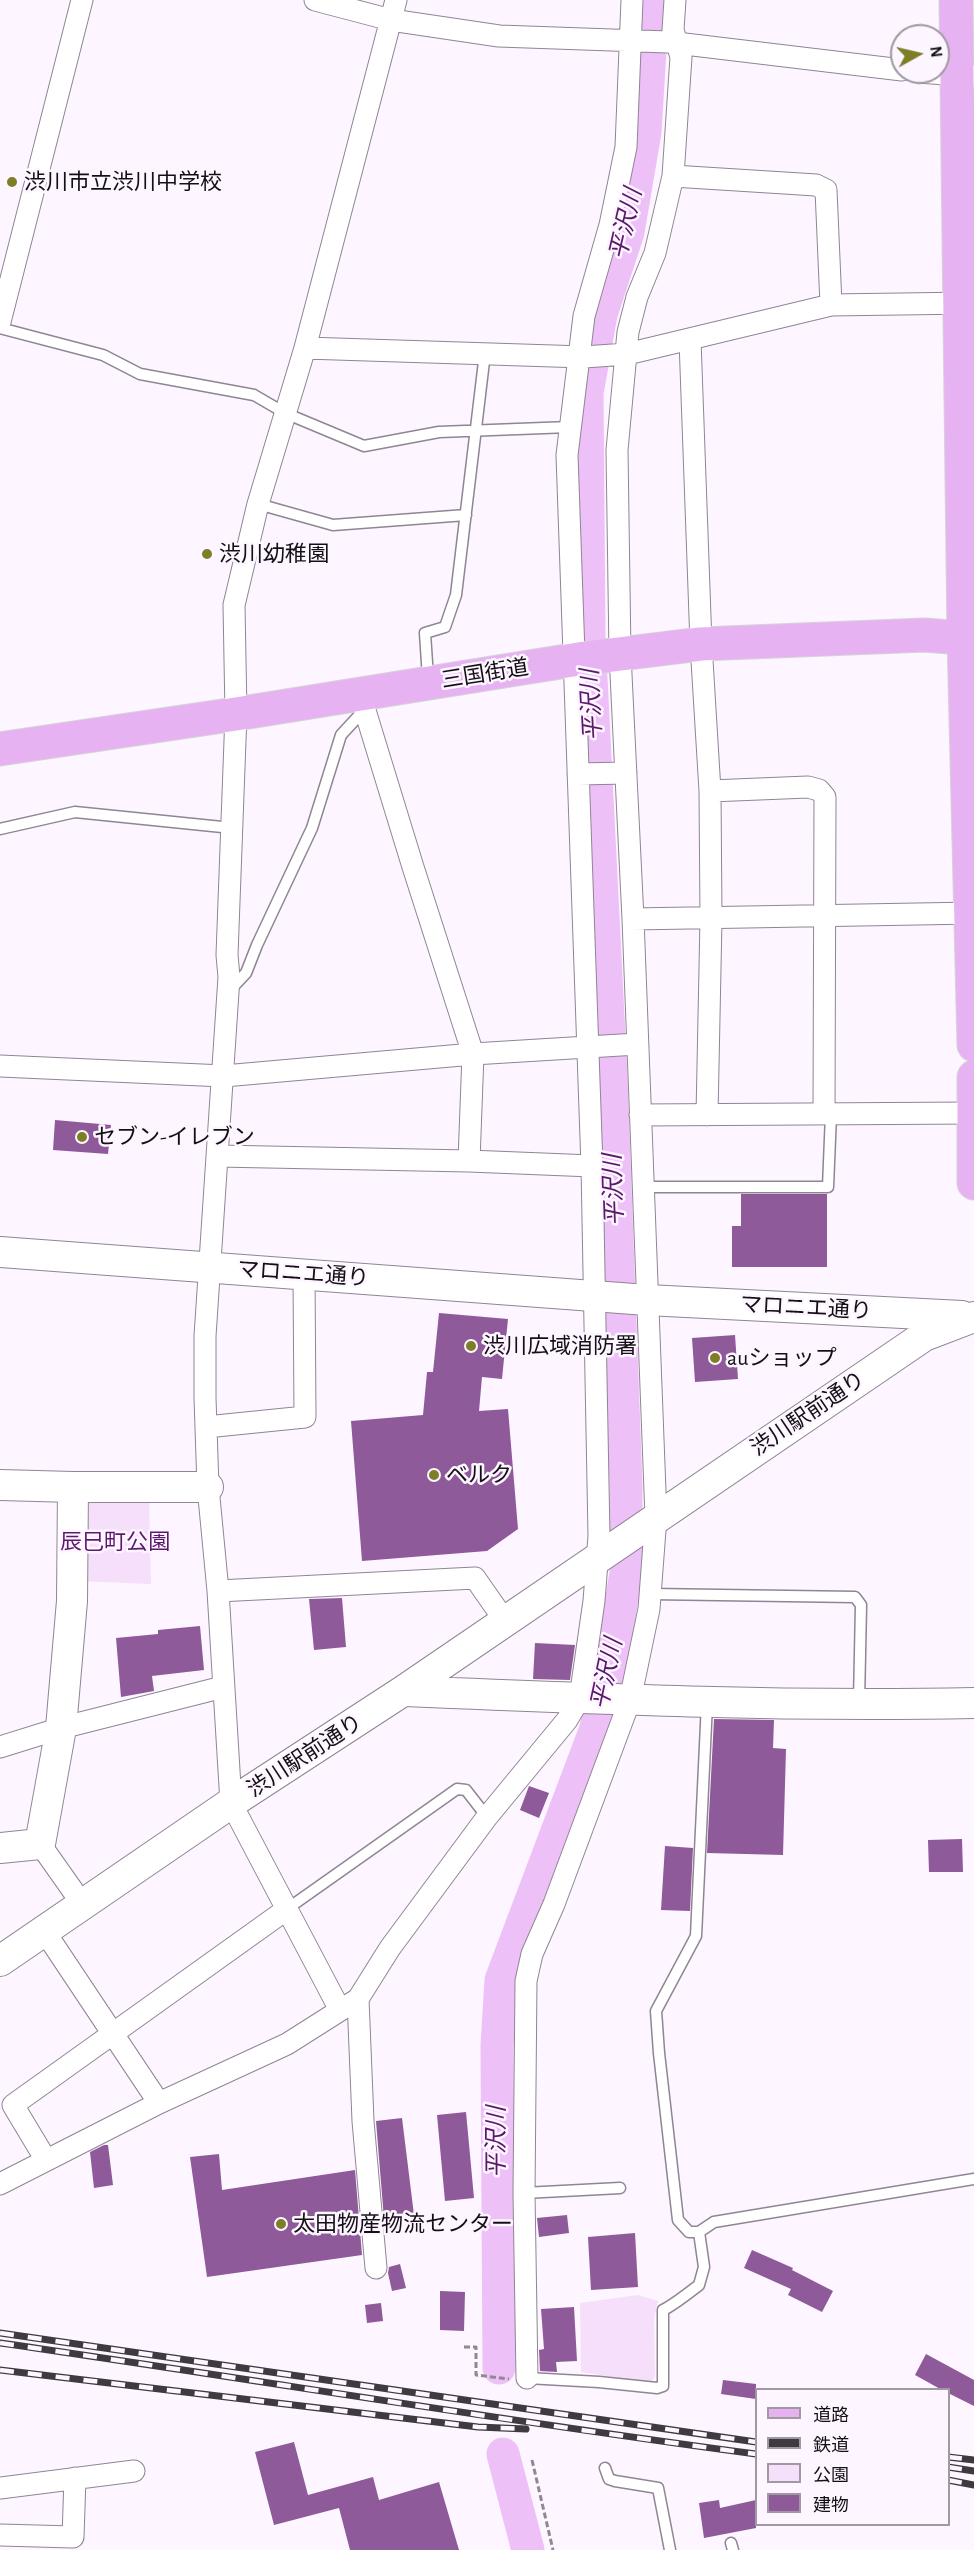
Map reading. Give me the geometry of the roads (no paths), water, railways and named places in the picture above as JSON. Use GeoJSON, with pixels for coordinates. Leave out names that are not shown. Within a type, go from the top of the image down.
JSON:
{"type":"FeatureCollection","features":[{"type":"Feature","properties":{"kind":"main road"},"geometry":{"type":"LineString","coordinates":[[956,0],[966,76],[974,1045]]}},
{"type":"Feature","properties":{"kind":"main road","name":"三国街道"},"geometry":{"type":"LineString","coordinates":[[0,749],[236,714],[363,701],[428,684],[595,657],[701,644],[925,635],[969,639]]}},
{"type":"Feature","properties":{"kind":"main road"},"geometry":{"type":"LineString","coordinates":[[974,1077],[974,1183]]}},
{"type":"Feature","properties":{"kind":"street"},"geometry":{"type":"LineString","coordinates":[[0,322],[82,0]]}},
{"type":"Feature","properties":{"kind":"street"},"geometry":{"type":"LineString","coordinates":[[315,0],[394,10],[499,36],[633,40],[890,69]]}},
{"type":"Feature","properties":{"kind":"street"},"geometry":{"type":"LineString","coordinates":[[527,2378],[524,2193],[526,1981],[532,1954],[554,1904],[626,1700],[651,1594],[652,1520],[643,1299],[640,1115],[631,1044],[633,919],[625,773],[595,657],[567,455],[581,357],[584,316],[610,225],[626,147],[633,40],[632,0]]}},
{"type":"Feature","properties":{"kind":"street"},"geometry":{"type":"LineString","coordinates":[[0,2184],[159,2103],[287,2044],[349,2004],[487,1817],[567,1720],[582,1698],[603,1553],[599,1536],[601,1296],[592,1166],[591,1047],[579,774],[595,657],[617,450],[620,354],[637,297],[655,253],[673,176],[681,57],[673,44],[675,0]]}},
{"type":"Feature","properties":{"kind":"street"},"geometry":{"type":"LineString","coordinates":[[376,2268],[363,2121],[349,2004],[287,1909],[231,1803],[218,1591],[208,1487],[205,1336],[228,992],[236,714],[234,605],[258,504],[305,348],[394,10]]}},
{"type":"Feature","properties":{"kind":"street"},"geometry":{"type":"LineString","coordinates":[[950,75],[966,76]]}},
{"type":"Feature","properties":{"kind":"street"},"geometry":{"type":"LineString","coordinates":[[673,176],[816,185],[826,190],[831,305]]}},
{"type":"Feature","properties":{"kind":"street"},"geometry":{"type":"LineString","coordinates":[[305,348],[485,352],[581,357],[620,354],[690,340],[831,305],[967,303]]}},
{"type":"Feature","properties":{"kind":"street"},"geometry":{"type":"LineString","coordinates":[[690,340],[701,644],[710,791],[711,919],[707,1115]]}},
{"type":"Feature","properties":{"kind":"street"},"geometry":{"type":"LineString","coordinates":[[363,701],[412,867],[473,1054],[469,1161]]}},
{"type":"Feature","properties":{"kind":"street"},"geometry":{"type":"LineString","coordinates":[[579,774],[625,773]]}},
{"type":"Feature","properties":{"kind":"street"},"geometry":{"type":"LineString","coordinates":[[710,791],[808,787],[819,790],[825,797],[828,1114]]}},
{"type":"Feature","properties":{"kind":"street"},"geometry":{"type":"LineString","coordinates":[[633,919],[973,913]]}},
{"type":"Feature","properties":{"kind":"street"},"geometry":{"type":"LineString","coordinates":[[0,1066],[224,1077],[473,1054],[631,1044]]}},
{"type":"Feature","properties":{"kind":"street"},"geometry":{"type":"LineString","coordinates":[[640,1115],[973,1113]]}},
{"type":"Feature","properties":{"kind":"street"},"geometry":{"type":"LineString","coordinates":[[218,1156],[592,1166]]}},
{"type":"Feature","properties":{"kind":"street","name":"マロニエ通り"},"geometry":{"type":"LineString","coordinates":[[0,1252],[643,1299],[974,1317]]}},
{"type":"Feature","properties":{"kind":"street"},"geometry":{"type":"LineString","coordinates":[[206,1427],[305,1418],[304,1274]]}},
{"type":"Feature","properties":{"kind":"street","name":"渋川駅前通り"},"geometry":{"type":"LineString","coordinates":[[0,1961],[231,1803],[404,1692],[603,1553],[924,1336],[974,1317]]}},
{"type":"Feature","properties":{"kind":"street"},"geometry":{"type":"LineString","coordinates":[[0,1485],[73,1488],[208,1487]]}},
{"type":"Feature","properties":{"kind":"street"},"geometry":{"type":"LineString","coordinates":[[73,1488],[72,1601],[62,1728],[40,1844],[83,1905]]}},
{"type":"Feature","properties":{"kind":"street"},"geometry":{"type":"LineString","coordinates":[[218,1591],[475,1578],[505,1621]]}},
{"type":"Feature","properties":{"kind":"street"},"geometry":{"type":"LineString","coordinates":[[0,1747],[62,1728],[223,1687]]}},
{"type":"Feature","properties":{"kind":"street"},"geometry":{"type":"LineString","coordinates":[[404,1692],[707,1703],[859,1705],[974,1703]]}},
{"type":"Feature","properties":{"kind":"street"},"geometry":{"type":"LineString","coordinates":[[0,1848],[40,1844]]}},
{"type":"Feature","properties":{"kind":"street"},"geometry":{"type":"LineString","coordinates":[[46,2160],[13,2104],[287,1909]]}},
{"type":"Feature","properties":{"kind":"street"},"geometry":{"type":"LineString","coordinates":[[45,1932],[159,2103]]}},
{"type":"Feature","properties":{"kind":"street"},"geometry":{"type":"LineString","coordinates":[[0,2488],[134,2471]]}},
{"type":"Feature","properties":{"kind":"street"},"geometry":{"type":"LineString","coordinates":[[0,2535],[73,2537],[75,2478]]}},
{"type":"Feature","properties":{"kind":"lane"},"geometry":{"type":"LineString","coordinates":[[0,328],[103,355],[140,374],[254,395],[285,413],[364,446],[439,432],[570,427]]}},
{"type":"Feature","properties":{"kind":"lane"},"geometry":{"type":"LineString","coordinates":[[428,684],[425,633],[445,627],[456,595],[485,352]]}},
{"type":"Feature","properties":{"kind":"lane"},"geometry":{"type":"LineString","coordinates":[[258,504],[333,525],[466,515]]}},
{"type":"Feature","properties":{"kind":"lane"},"geometry":{"type":"LineString","coordinates":[[228,992],[246,973],[312,828],[341,735],[363,701]]}},
{"type":"Feature","properties":{"kind":"lane"},"geometry":{"type":"LineString","coordinates":[[0,829],[75,812],[232,828]]}},
{"type":"Feature","properties":{"kind":"lane"},"geometry":{"type":"LineString","coordinates":[[642,1187],[828,1186],[828,1114]]}},
{"type":"Feature","properties":{"kind":"lane"},"geometry":{"type":"LineString","coordinates":[[651,1594],[855,1597],[861,1605],[859,1705]]}},
{"type":"Feature","properties":{"kind":"lane"},"geometry":{"type":"LineString","coordinates":[[707,1703],[696,1936],[656,2011],[658,2053],[678,2220],[689,2232],[699,2232],[714,2222],[974,2179]]}},
{"type":"Feature","properties":{"kind":"lane"},"geometry":{"type":"LineString","coordinates":[[287,1909],[457,1789],[466,1790],[487,1817]]}},
{"type":"Feature","properties":{"kind":"lane"},"geometry":{"type":"LineString","coordinates":[[524,2193],[620,2188]]}},
{"type":"Feature","properties":{"kind":"lane"},"geometry":{"type":"LineString","coordinates":[[527,2378],[657,2388],[663,2386],[663,2310],[671,2307],[676,2300],[699,2285],[704,2266],[699,2232]]}},
{"type":"Feature","properties":{"kind":"lane"},"geometry":{"type":"LineString","coordinates":[[605,2468],[609,2479],[658,2488],[670,2550]]}},
{"type":"Feature","properties":{"kind":"waterway","name":"平沢川"},"geometry":{"type":"LineString","coordinates":[[499,2368],[497,2046],[501,1980],[595,1731],[609,1678],[626,1573],[626,1487],[611,1076],[589,638],[587,393],[601,314],[628,232],[645,132],[653,0]]}},
{"type":"Feature","properties":{"kind":"waterway","name":"平沢川"},"geometry":{"type":"LineString","coordinates":[[503,2454],[528,2550]]}},
{"type":"Feature","properties":{"kind":"railway"},"geometry":{"type":"LineString","coordinates":[[0,2333],[755,2442]]}},
{"type":"Feature","properties":{"kind":"railway"},"geometry":{"type":"LineString","coordinates":[[0,2343],[755,2454]]}},
{"type":"Feature","properties":{"kind":"railway"},"geometry":{"type":"LineString","coordinates":[[0,2370],[478,2427],[526,2429]]}},
{"type":"Feature","properties":{"kind":"railway"},"geometry":{"type":"LineString","coordinates":[[950,2457],[974,2460]]}},
{"type":"Feature","properties":{"kind":"railway"},"geometry":{"type":"LineString","coordinates":[[950,2467],[974,2471]]}},
{"type":"Feature","properties":{"kind":"railway"},"geometry":{"type":"LineString","coordinates":[[950,2480],[974,2485]]}},
{"type":"Feature","properties":{"kind":"place","name":"渋川市立渋川中学校"},"geometry":{"type":"Point","coordinates":[12,182]}},
{"type":"Feature","properties":{"kind":"place","name":"渋川幼稚園"},"geometry":{"type":"Point","coordinates":[207,554]}},
{"type":"Feature","properties":{"kind":"place","name":"セブン-イレブン"},"geometry":{"type":"Point","coordinates":[82,1137]}},
{"type":"Feature","properties":{"kind":"place","name":"渋川広域消防署"},"geometry":{"type":"Point","coordinates":[471,1346]}},
{"type":"Feature","properties":{"kind":"place","name":"auショップ"},"geometry":{"type":"Point","coordinates":[715,1358]}},
{"type":"Feature","properties":{"kind":"place","name":"ベルク"},"geometry":{"type":"Point","coordinates":[434,1475]}},
{"type":"Feature","properties":{"kind":"place","name":"太田物産物流センター"},"geometry":{"type":"Point","coordinates":[281,2224]}},
{"type":"Feature","properties":{"kind":"park label","name":"辰巳町公園"},"geometry":{"type":"Point","coordinates":[115,1542]}}]}
